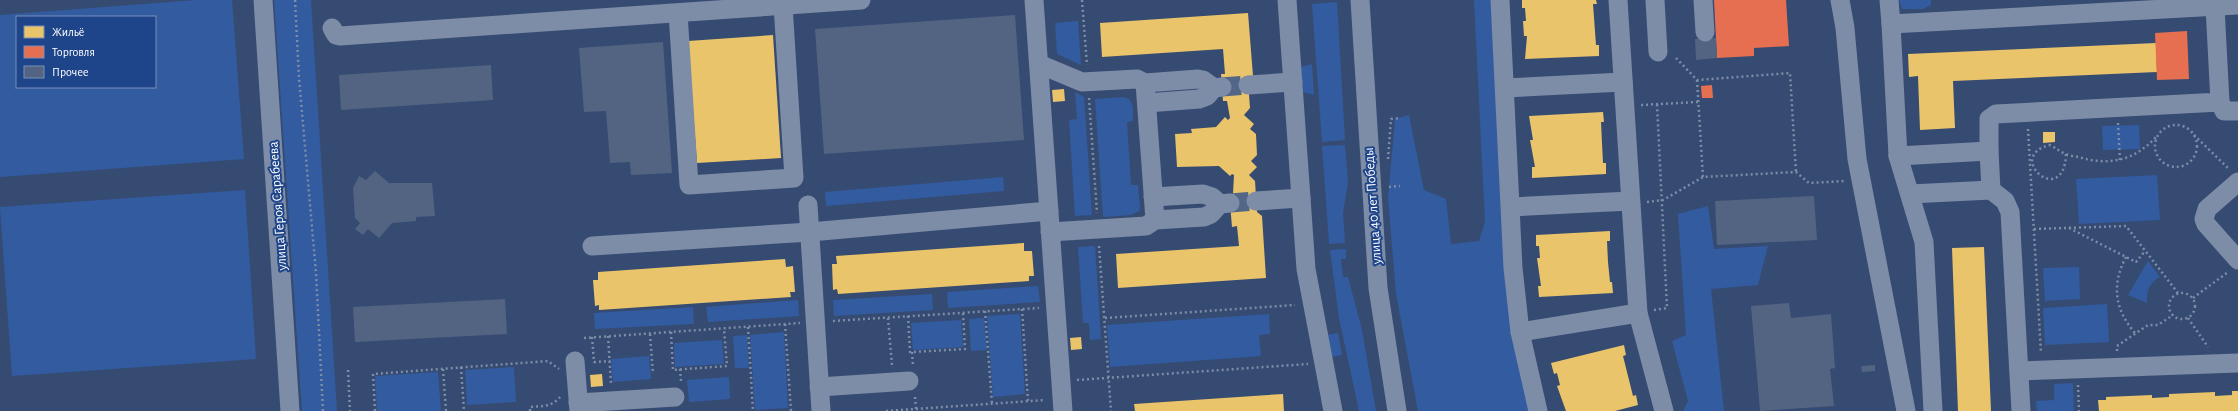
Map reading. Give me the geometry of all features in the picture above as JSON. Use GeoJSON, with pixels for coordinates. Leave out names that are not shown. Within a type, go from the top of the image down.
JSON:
{"type":"FeatureCollection","features":[{"type":"Feature","properties":{"kind":"street","name":"улица Героя Сарабеева"},"geometry":{"type":"LineString","coordinates":[[263,0],[290,411]]}},
{"type":"Feature","properties":{"kind":"street"},"geometry":{"type":"LineString","coordinates":[[332,28],[333,32],[340,36],[861,0]]}},
{"type":"Feature","properties":{"kind":"street"},"geometry":{"type":"LineString","coordinates":[[1034,0],[1062,397]]}},
{"type":"Feature","properties":{"kind":"street"},"geometry":{"type":"LineString","coordinates":[[1287,0],[1306,269],[1322,363],[1333,411]]}},
{"type":"Feature","properties":{"kind":"street","name":"улица 40 лет Победы"},"geometry":{"type":"LineString","coordinates":[[1360,0],[1378,288],[1397,411]]}},
{"type":"Feature","properties":{"kind":"street"},"geometry":{"type":"LineString","coordinates":[[1500,0],[1514,268],[1520,332],[1538,411]]}},
{"type":"Feature","properties":{"kind":"street"},"geometry":{"type":"LineString","coordinates":[[1618,0],[1638,313],[1664,411]]}},
{"type":"Feature","properties":{"kind":"street"},"geometry":{"type":"LineString","coordinates":[[1655,0],[1667,55]]}},
{"type":"Feature","properties":{"kind":"street"},"geometry":{"type":"LineString","coordinates":[[1703,0],[1705,32]]}},
{"type":"Feature","properties":{"kind":"street"},"geometry":{"type":"LineString","coordinates":[[1840,0],[1845,28],[1861,179],[1906,411]]}},
{"type":"Feature","properties":{"kind":"street"},"geometry":{"type":"LineString","coordinates":[[1889,0],[1898,156],[1924,242],[1933,411]]}},
{"type":"Feature","properties":{"kind":"street"},"geometry":{"type":"LineString","coordinates":[[678,13],[689,185],[794,178],[783,5]]}},
{"type":"Feature","properties":{"kind":"street"},"geometry":{"type":"LineString","coordinates":[[1891,24],[2238,5]]}},
{"type":"Feature","properties":{"kind":"street"},"geometry":{"type":"LineString","coordinates":[[2215,7],[2220,102],[2224,111],[2238,111]]}},
{"type":"Feature","properties":{"kind":"street"},"geometry":{"type":"LineString","coordinates":[[1039,64],[1077,81],[1088,82],[1137,79],[1145,83],[1198,79],[1218,88],[1204,98],[1200,99],[1147,103]]}},
{"type":"Feature","properties":{"kind":"street"},"geometry":{"type":"LineString","coordinates":[[1248,86],[1293,82]]}},
{"type":"Feature","properties":{"kind":"street"},"geometry":{"type":"LineString","coordinates":[[1505,88],[1623,82]]}},
{"type":"Feature","properties":{"kind":"street"},"geometry":{"type":"LineString","coordinates":[[1145,83],[1155,220]]}},
{"type":"Feature","properties":{"kind":"street"},"geometry":{"type":"LineString","coordinates":[[1991,190],[1988,126],[1989,119],[1992,115],[2220,102]]}},
{"type":"Feature","properties":{"kind":"street"},"geometry":{"type":"LineString","coordinates":[[1898,156],[1989,151]]}},
{"type":"Feature","properties":{"kind":"street"},"geometry":{"type":"LineString","coordinates":[[2235,177],[2207,209],[2204,219],[2235,264]]}},
{"type":"Feature","properties":{"kind":"street"},"geometry":{"type":"LineString","coordinates":[[1910,194],[1991,190],[2005,201],[2010,212],[2021,411]]}},
{"type":"Feature","properties":{"kind":"street"},"geometry":{"type":"LineString","coordinates":[[1050,232],[1146,226],[1155,220],[1208,216],[1225,204],[1203,194],[1153,197]]}},
{"type":"Feature","properties":{"kind":"street"},"geometry":{"type":"LineString","coordinates":[[1256,201],[1301,198]]}},
{"type":"Feature","properties":{"kind":"street"},"geometry":{"type":"LineString","coordinates":[[1511,207],[1630,201]]}},
{"type":"Feature","properties":{"kind":"street"},"geometry":{"type":"LineString","coordinates":[[808,205],[821,411]]}},
{"type":"Feature","properties":{"kind":"street"},"geometry":{"type":"LineString","coordinates":[[592,246],[810,232],[1049,211]]}},
{"type":"Feature","properties":{"kind":"street"},"geometry":{"type":"LineString","coordinates":[[1520,332],[1638,313]]}},
{"type":"Feature","properties":{"kind":"street"},"geometry":{"type":"LineString","coordinates":[[2019,371],[2229,363]]}},
{"type":"Feature","properties":{"kind":"street"},"geometry":{"type":"LineString","coordinates":[[568,366],[579,407],[612,401],[675,397]]}},
{"type":"Feature","properties":{"kind":"street"},"geometry":{"type":"LineString","coordinates":[[820,387],[901,381]]}},
{"type":"Feature","properties":{"kind":"path"},"geometry":{"type":"LineString","coordinates":[[295,0],[299,78],[316,273],[323,411]]}},
{"type":"Feature","properties":{"kind":"path"},"geometry":{"type":"LineString","coordinates":[[1082,0],[1111,411]]}},
{"type":"Feature","properties":{"kind":"path"},"geometry":{"type":"LineString","coordinates":[[1667,55],[1697,80],[1790,73],[1796,172]]}},
{"type":"Feature","properties":{"kind":"path"},"geometry":{"type":"LineString","coordinates":[[1697,80],[1703,177]]}},
{"type":"Feature","properties":{"kind":"path"},"geometry":{"type":"LineString","coordinates":[[1625,106],[1698,102]]}},
{"type":"Feature","properties":{"kind":"path"},"geometry":{"type":"LineString","coordinates":[[1638,313],[1667,308],[1663,200],[1657,104]]}},
{"type":"Feature","properties":{"kind":"path"},"geometry":{"type":"LineString","coordinates":[[2117,108],[2120,161]]}},
{"type":"Feature","properties":{"kind":"path"},"geometry":{"type":"LineString","coordinates":[[2027,112],[2042,370]]}},
{"type":"Feature","properties":{"kind":"path"},"geometry":{"type":"LineString","coordinates":[[1388,163],[1391,119],[1400,118]]}},
{"type":"Feature","properties":{"kind":"path"},"geometry":{"type":"LineString","coordinates":[[2066,154],[2066,166],[2061,174],[2053,179],[2043,178],[2035,173],[2032,164],[2034,154],[2040,147],[2050,145],[2059,148],[2066,154],[2098,162],[2120,161],[2140,152],[2165,129],[2175,125],[2185,127],[2194,134],[2235,177]]}},
{"type":"Feature","properties":{"kind":"path"},"geometry":{"type":"LineString","coordinates":[[2156,137],[2156,148],[2159,158],[2168,166],[2178,168],[2189,164],[2196,155],[2197,145],[2194,134]]}},
{"type":"Feature","properties":{"kind":"path"},"geometry":{"type":"LineString","coordinates":[[1630,201],[1663,200],[1703,177],[1796,172],[1809,183],[1861,179]]}},
{"type":"Feature","properties":{"kind":"path"},"geometry":{"type":"LineString","coordinates":[[2031,174],[2035,173]]}},
{"type":"Feature","properties":{"kind":"path"},"geometry":{"type":"LineString","coordinates":[[1388,181],[1386,187],[1400,186]]}},
{"type":"Feature","properties":{"kind":"path"},"geometry":{"type":"LineString","coordinates":[[2034,229],[2126,226],[2178,293]]}},
{"type":"Feature","properties":{"kind":"path"},"geometry":{"type":"LineString","coordinates":[[2069,228],[2136,262],[2145,251]]}},
{"type":"Feature","properties":{"kind":"path"},"geometry":{"type":"LineString","coordinates":[[2126,257],[2116,283],[2116,297],[2120,310],[2135,333]]}},
{"type":"Feature","properties":{"kind":"path"},"geometry":{"type":"LineString","coordinates":[[2193,298],[2235,264]]}},
{"type":"Feature","properties":{"kind":"path"},"geometry":{"type":"LineString","coordinates":[[2188,318],[2195,309],[2193,298],[2188,294],[2178,293],[2173,296],[2168,305],[2172,315],[2177,318],[2188,318],[2229,363]]}},
{"type":"Feature","properties":{"kind":"path"},"geometry":{"type":"LineString","coordinates":[[1104,318],[1312,304]]}},
{"type":"Feature","properties":{"kind":"path"},"geometry":{"type":"LineString","coordinates":[[1022,309],[1028,401]]}},
{"type":"Feature","properties":{"kind":"path"},"geometry":{"type":"LineString","coordinates":[[985,311],[992,404]]}},
{"type":"Feature","properties":{"kind":"path"},"geometry":{"type":"LineString","coordinates":[[908,316],[910,352],[912,352],[965,349],[963,313]]}},
{"type":"Feature","properties":{"kind":"path"},"geometry":{"type":"LineString","coordinates":[[2118,367],[2117,346],[2148,325],[2158,325],[2172,315]]}},
{"type":"Feature","properties":{"kind":"path"},"geometry":{"type":"LineString","coordinates":[[888,318],[901,381]]}},
{"type":"Feature","properties":{"kind":"path"},"geometry":{"type":"LineString","coordinates":[[785,324],[791,411]]}},
{"type":"Feature","properties":{"kind":"path"},"geometry":{"type":"LineString","coordinates":[[748,327],[753,411]]}},
{"type":"Feature","properties":{"kind":"path"},"geometry":{"type":"LineString","coordinates":[[671,332],[673,370],[727,366],[724,328]]}},
{"type":"Feature","properties":{"kind":"path"},"geometry":{"type":"LineString","coordinates":[[650,334],[653,374]]}},
{"type":"Feature","properties":{"kind":"path"},"geometry":{"type":"LineString","coordinates":[[608,336],[612,401]]}},
{"type":"Feature","properties":{"kind":"path"},"geometry":{"type":"LineString","coordinates":[[592,338],[594,362],[610,361]]}},
{"type":"Feature","properties":{"kind":"path"},"geometry":{"type":"LineString","coordinates":[[375,411],[372,374],[548,361],[568,366]]}},
{"type":"Feature","properties":{"kind":"path"},"geometry":{"type":"LineString","coordinates":[[886,411],[992,404],[1062,397],[1108,378],[1322,363]]}},
{"type":"Feature","properties":{"kind":"path"},"geometry":{"type":"LineString","coordinates":[[461,367],[464,411]]}},
{"type":"Feature","properties":{"kind":"path"},"geometry":{"type":"LineString","coordinates":[[443,369],[446,411]]}},
{"type":"Feature","properties":{"kind":"path"},"geometry":{"type":"LineString","coordinates":[[2077,369],[2079,411]]}},
{"type":"Feature","properties":{"kind":"path"},"geometry":{"type":"LineString","coordinates":[[348,370],[350,411]]}},
{"type":"Feature","properties":{"kind":"path"},"geometry":{"type":"LineString","coordinates":[[530,411],[530,407],[554,404],[563,392]]}},
{"type":"Feature","properties":{"kind":"shaded area"},"geometry":{"type":"Polygon","coordinates":[[[196,0],[232,0],[244,159],[0,177],[0,15],[196,0]]]}},
{"type":"Feature","properties":{"kind":"shaded area"},"geometry":{"type":"Polygon","coordinates":[[[274,0],[311,0],[337,411],[302,411],[274,0]]]}},
{"type":"Feature","properties":{"kind":"shaded area"},"geometry":{"type":"Polygon","coordinates":[[[1474,0],[1492,0],[1531,411],[1418,411],[1396,294],[1388,198],[1395,119],[1409,115],[1424,190],[1446,199],[1451,244],[1479,241],[1485,222],[1474,0]]]}},
{"type":"Feature","properties":{"kind":"shaded area"},"geometry":{"type":"Polygon","coordinates":[[[1899,0],[1931,0],[1931,5],[1923,9],[1902,9],[1899,0]]]}},
{"type":"Feature","properties":{"kind":"shaded area"},"geometry":{"type":"Polygon","coordinates":[[[1337,2],[1345,140],[1322,142],[1312,4],[1337,2]]]}},
{"type":"Feature","properties":{"kind":"shaded area"},"geometry":{"type":"Polygon","coordinates":[[[1078,21],[1081,65],[1057,54],[1055,23],[1078,21]]]}},
{"type":"Feature","properties":{"kind":"shaded area"},"geometry":{"type":"Polygon","coordinates":[[[1312,64],[1314,95],[1303,92],[1301,67],[1312,64]]]}},
{"type":"Feature","properties":{"kind":"shaded area"},"geometry":{"type":"Polygon","coordinates":[[[1075,92],[1084,97],[1092,215],[1075,216],[1069,120],[1077,119],[1075,92]]]}},
{"type":"Feature","properties":{"kind":"shaded area"},"geometry":{"type":"Polygon","coordinates":[[[1123,97],[1130,100],[1133,110],[1133,121],[1127,122],[1131,185],[1138,185],[1140,208],[1139,211],[1131,215],[1103,217],[1095,99],[1123,97]]]}},
{"type":"Feature","properties":{"kind":"shaded area"},"geometry":{"type":"Polygon","coordinates":[[[2139,125],[2140,149],[2103,150],[2102,126],[2139,125]]]}},
{"type":"Feature","properties":{"kind":"shaded area"},"geometry":{"type":"Polygon","coordinates":[[[1345,145],[1348,182],[1343,213],[1345,243],[1329,244],[1322,146],[1345,145]]]}},
{"type":"Feature","properties":{"kind":"shaded area"},"geometry":{"type":"Polygon","coordinates":[[[2157,175],[2160,220],[2079,224],[2076,179],[2157,175]]]}},
{"type":"Feature","properties":{"kind":"shaded area"},"geometry":{"type":"Polygon","coordinates":[[[1003,177],[1004,191],[826,206],[825,192],[1003,177]]]}},
{"type":"Feature","properties":{"kind":"shaded area"},"geometry":{"type":"Polygon","coordinates":[[[245,190],[256,359],[12,376],[0,207],[245,190]]]}},
{"type":"Feature","properties":{"kind":"shaded area"},"geometry":{"type":"Polygon","coordinates":[[[1708,206],[1714,249],[1768,246],[1758,285],[1711,289],[1724,411],[1683,411],[1688,401],[1672,341],[1686,335],[1678,214],[1708,206]]]}},
{"type":"Feature","properties":{"kind":"shaded area"},"geometry":{"type":"Polygon","coordinates":[[[1095,246],[1101,339],[1090,340],[1089,323],[1083,323],[1078,247],[1095,246]]]}},
{"type":"Feature","properties":{"kind":"shaded area"},"geometry":{"type":"Polygon","coordinates":[[[1346,249],[1346,259],[1341,259],[1343,277],[1348,277],[1362,330],[1376,411],[1359,411],[1339,318],[1330,250],[1346,249]]]}},
{"type":"Feature","properties":{"kind":"shaded area"},"geometry":{"type":"Polygon","coordinates":[[[2148,261],[2160,277],[2153,282],[2149,288],[2147,303],[2128,295],[2148,261]]]}},
{"type":"Feature","properties":{"kind":"shaded area"},"geometry":{"type":"Polygon","coordinates":[[[2079,267],[2080,299],[2045,301],[2043,268],[2079,267]]]}},
{"type":"Feature","properties":{"kind":"shaded area"},"geometry":{"type":"Polygon","coordinates":[[[1038,286],[1040,302],[948,308],[947,292],[1038,286]]]}},
{"type":"Feature","properties":{"kind":"shaded area"},"geometry":{"type":"Polygon","coordinates":[[[932,294],[933,310],[834,316],[833,300],[932,294]]]}},
{"type":"Feature","properties":{"kind":"shaded area"},"geometry":{"type":"Polygon","coordinates":[[[798,300],[799,316],[708,322],[706,307],[798,300]]]}},
{"type":"Feature","properties":{"kind":"shaded area"},"geometry":{"type":"Polygon","coordinates":[[[2107,304],[2109,342],[2045,345],[2043,308],[2107,304]]]}},
{"type":"Feature","properties":{"kind":"shaded area"},"geometry":{"type":"Polygon","coordinates":[[[693,307],[694,324],[595,329],[594,313],[693,307]]]}},
{"type":"Feature","properties":{"kind":"shaded area"},"geometry":{"type":"Polygon","coordinates":[[[1020,314],[1025,394],[993,397],[987,316],[1020,314]]]}},
{"type":"Feature","properties":{"kind":"shaded area"},"geometry":{"type":"Polygon","coordinates":[[[1269,314],[1270,334],[1259,335],[1261,356],[1110,367],[1107,325],[1269,314]]]}},
{"type":"Feature","properties":{"kind":"shaded area"},"geometry":{"type":"Polygon","coordinates":[[[984,318],[987,350],[971,351],[969,319],[984,318]]]}},
{"type":"Feature","properties":{"kind":"shaded area"},"geometry":{"type":"Polygon","coordinates":[[[961,320],[963,347],[913,350],[911,323],[961,320]]]}},
{"type":"Feature","properties":{"kind":"shaded area"},"geometry":{"type":"Polygon","coordinates":[[[784,332],[788,408],[755,410],[750,335],[784,332]]]}},
{"type":"Feature","properties":{"kind":"shaded area"},"geometry":{"type":"Polygon","coordinates":[[[1338,333],[1342,355],[1332,357],[1327,335],[1338,333]]]}},
{"type":"Feature","properties":{"kind":"shaded area"},"geometry":{"type":"Polygon","coordinates":[[[747,335],[749,368],[735,368],[733,336],[747,335]]]}},
{"type":"Feature","properties":{"kind":"shaded area"},"geometry":{"type":"Polygon","coordinates":[[[722,340],[724,364],[675,367],[674,343],[722,340]]]}},
{"type":"Feature","properties":{"kind":"shaded area"},"geometry":{"type":"Polygon","coordinates":[[[649,356],[651,379],[613,382],[611,359],[649,356]]]}},
{"type":"Feature","properties":{"kind":"shaded area"},"geometry":{"type":"Polygon","coordinates":[[[514,367],[516,402],[467,405],[465,370],[514,367]]]}},
{"type":"Feature","properties":{"kind":"shaded area"},"geometry":{"type":"Polygon","coordinates":[[[438,372],[441,411],[377,411],[375,376],[438,372]]]}},
{"type":"Feature","properties":{"kind":"shaded area"},"geometry":{"type":"Polygon","coordinates":[[[729,377],[730,399],[689,402],[687,380],[729,377]]]}},
{"type":"Feature","properties":{"kind":"shaded area"},"geometry":{"type":"Polygon","coordinates":[[[2073,383],[2074,411],[2037,411],[2036,401],[2054,400],[2054,384],[2073,383]]]}},
{"type":"Feature","properties":{"kind":"building: Жильё"},"geometry":{"type":"Polygon","coordinates":[[[1522,0],[1596,0],[1597,4],[1593,4],[1596,45],[1599,45],[1599,56],[1525,59],[1527,36],[1524,36],[1523,21],[1526,21],[1525,8],[1522,8],[1522,0]]]}},
{"type":"Feature","properties":{"kind":"building: Жильё"},"geometry":{"type":"Polygon","coordinates":[[[1248,13],[1253,76],[1248,81],[1250,108],[1244,115],[1254,124],[1250,129],[1256,134],[1257,155],[1251,161],[1257,167],[1249,175],[1255,181],[1257,212],[1262,216],[1266,278],[1118,288],[1116,254],[1239,246],[1237,226],[1232,227],[1230,203],[1230,194],[1233,194],[1234,175],[1232,174],[1230,176],[1219,166],[1177,167],[1175,134],[1192,133],[1191,129],[1216,127],[1225,117],[1228,120],[1230,118],[1227,101],[1223,101],[1221,74],[1225,74],[1223,49],[1102,57],[1100,23],[1248,13]]]}},
{"type":"Feature","properties":{"kind":"building: Жильё"},"geometry":{"type":"Polygon","coordinates":[[[773,35],[781,158],[697,163],[688,41],[773,35]]]}},
{"type":"Feature","properties":{"kind":"building: Жильё"},"geometry":{"type":"Polygon","coordinates":[[[2156,43],[2157,72],[1953,81],[1955,128],[1920,130],[1918,76],[1909,77],[1908,54],[2156,43]]]}},
{"type":"Feature","properties":{"kind":"building: Жильё"},"geometry":{"type":"Polygon","coordinates":[[[1064,89],[1065,101],[1053,102],[1052,90],[1064,89]]]}},
{"type":"Feature","properties":{"kind":"building: Жильё"},"geometry":{"type":"Polygon","coordinates":[[[1603,112],[1604,122],[1601,122],[1602,143],[1603,163],[1606,163],[1606,174],[1532,178],[1532,167],[1535,167],[1530,140],[1533,140],[1529,116],[1603,112]]]}},
{"type":"Feature","properties":{"kind":"building: Жильё"},"geometry":{"type":"Polygon","coordinates":[[[2043,132],[2055,132],[2055,142],[2043,143],[2043,132]]]}},
{"type":"Feature","properties":{"kind":"building: Жильё"},"geometry":{"type":"Polygon","coordinates":[[[1610,231],[1610,241],[1607,241],[1608,262],[1610,282],[1612,282],[1613,293],[1539,297],[1538,286],[1541,286],[1537,258],[1540,258],[1539,246],[1536,246],[1536,235],[1610,231]]]}},
{"type":"Feature","properties":{"kind":"building: Жильё"},"geometry":{"type":"Polygon","coordinates":[[[1024,243],[1024,251],[1032,251],[1034,276],[1029,276],[1029,281],[838,294],[837,289],[833,290],[832,264],[837,264],[836,256],[1024,243]]]}},
{"type":"Feature","properties":{"kind":"building: Жильё"},"geometry":{"type":"Polygon","coordinates":[[[1984,247],[1991,411],[1958,411],[1952,248],[1984,247]]]}},
{"type":"Feature","properties":{"kind":"building: Жильё"},"geometry":{"type":"Polygon","coordinates":[[[785,259],[786,267],[793,266],[795,292],[790,292],[791,297],[599,310],[599,305],[595,306],[593,280],[598,280],[598,272],[785,259]]]}},
{"type":"Feature","properties":{"kind":"building: Жильё"},"geometry":{"type":"Polygon","coordinates":[[[1081,337],[1082,349],[1071,350],[1070,338],[1081,337]]]}},
{"type":"Feature","properties":{"kind":"building: Жильё"},"geometry":{"type":"Polygon","coordinates":[[[1624,345],[1626,355],[1623,356],[1633,396],[1636,395],[1638,405],[1615,411],[1566,411],[1557,386],[1560,385],[1557,373],[1554,374],[1551,363],[1624,345]]]}},
{"type":"Feature","properties":{"kind":"building: Жильё"},"geometry":{"type":"Polygon","coordinates":[[[602,374],[603,386],[591,387],[590,375],[602,374]]]}},
{"type":"Feature","properties":{"kind":"building: Жильё"},"geometry":{"type":"Polygon","coordinates":[[[2232,391],[2238,391],[2238,411],[2099,411],[2098,400],[2106,400],[2106,397],[2152,395],[2152,398],[2169,397],[2169,394],[2215,392],[2215,396],[2232,395],[2232,391]]]}},
{"type":"Feature","properties":{"kind":"building: Жильё"},"geometry":{"type":"Polygon","coordinates":[[[1283,394],[1284,411],[1135,411],[1134,404],[1283,394]]]}},
{"type":"Feature","properties":{"kind":"building: Торговля"},"geometry":{"type":"Polygon","coordinates":[[[1714,0],[1786,0],[1789,46],[1754,48],[1754,56],[1717,58],[1714,0]]]}},
{"type":"Feature","properties":{"kind":"building: Торговля"},"geometry":{"type":"Polygon","coordinates":[[[2187,31],[2189,79],[2157,80],[2155,33],[2187,31]]]}},
{"type":"Feature","properties":{"kind":"building: Торговля"},"geometry":{"type":"Polygon","coordinates":[[[1712,85],[1713,98],[1702,98],[1701,86],[1712,85]]]}},
{"type":"Feature","properties":{"kind":"building: Прочее"},"geometry":{"type":"Polygon","coordinates":[[[1015,15],[1024,140],[824,154],[815,29],[1015,15]]]}},
{"type":"Feature","properties":{"kind":"building: Прочее"},"geometry":{"type":"Polygon","coordinates":[[[1716,38],[1717,58],[1696,60],[1695,39],[1716,38]]]}},
{"type":"Feature","properties":{"kind":"building: Прочее"},"geometry":{"type":"Polygon","coordinates":[[[663,42],[672,173],[631,175],[630,162],[610,163],[606,111],[584,112],[579,48],[663,42]]]}},
{"type":"Feature","properties":{"kind":"building: Прочее"},"geometry":{"type":"Polygon","coordinates":[[[491,65],[493,100],[341,110],[339,75],[491,65]]]}},
{"type":"Feature","properties":{"kind":"building: Прочее"},"geometry":{"type":"Polygon","coordinates":[[[375,171],[389,183],[432,183],[435,216],[416,217],[416,221],[392,223],[379,238],[368,229],[363,235],[355,229],[360,223],[355,218],[353,188],[359,176],[366,180],[375,171]]]}},
{"type":"Feature","properties":{"kind":"building: Прочее"},"geometry":{"type":"Polygon","coordinates":[[[1814,196],[1817,240],[1717,245],[1715,201],[1814,196]]]}},
{"type":"Feature","properties":{"kind":"building: Прочее"},"geometry":{"type":"Polygon","coordinates":[[[505,299],[507,334],[355,342],[353,307],[505,299]]]}},
{"type":"Feature","properties":{"kind":"building: Прочее"},"geometry":{"type":"Polygon","coordinates":[[[1789,303],[1791,318],[1831,314],[1835,368],[1830,369],[1834,406],[1760,411],[1751,306],[1789,303]]]}},
{"type":"Feature","properties":{"kind":"building: Прочее"},"geometry":{"type":"Polygon","coordinates":[[[1875,365],[1875,371],[1862,372],[1861,366],[1875,365]]]}},
{"type":"Feature","properties":{"kind":"tunnel"},"geometry":{"type":"LineString","coordinates":[[1222,87],[1248,85]]}},
{"type":"Feature","properties":{"kind":"tunnel"},"geometry":{"type":"LineString","coordinates":[[1230,203],[1256,201]]}}]}
